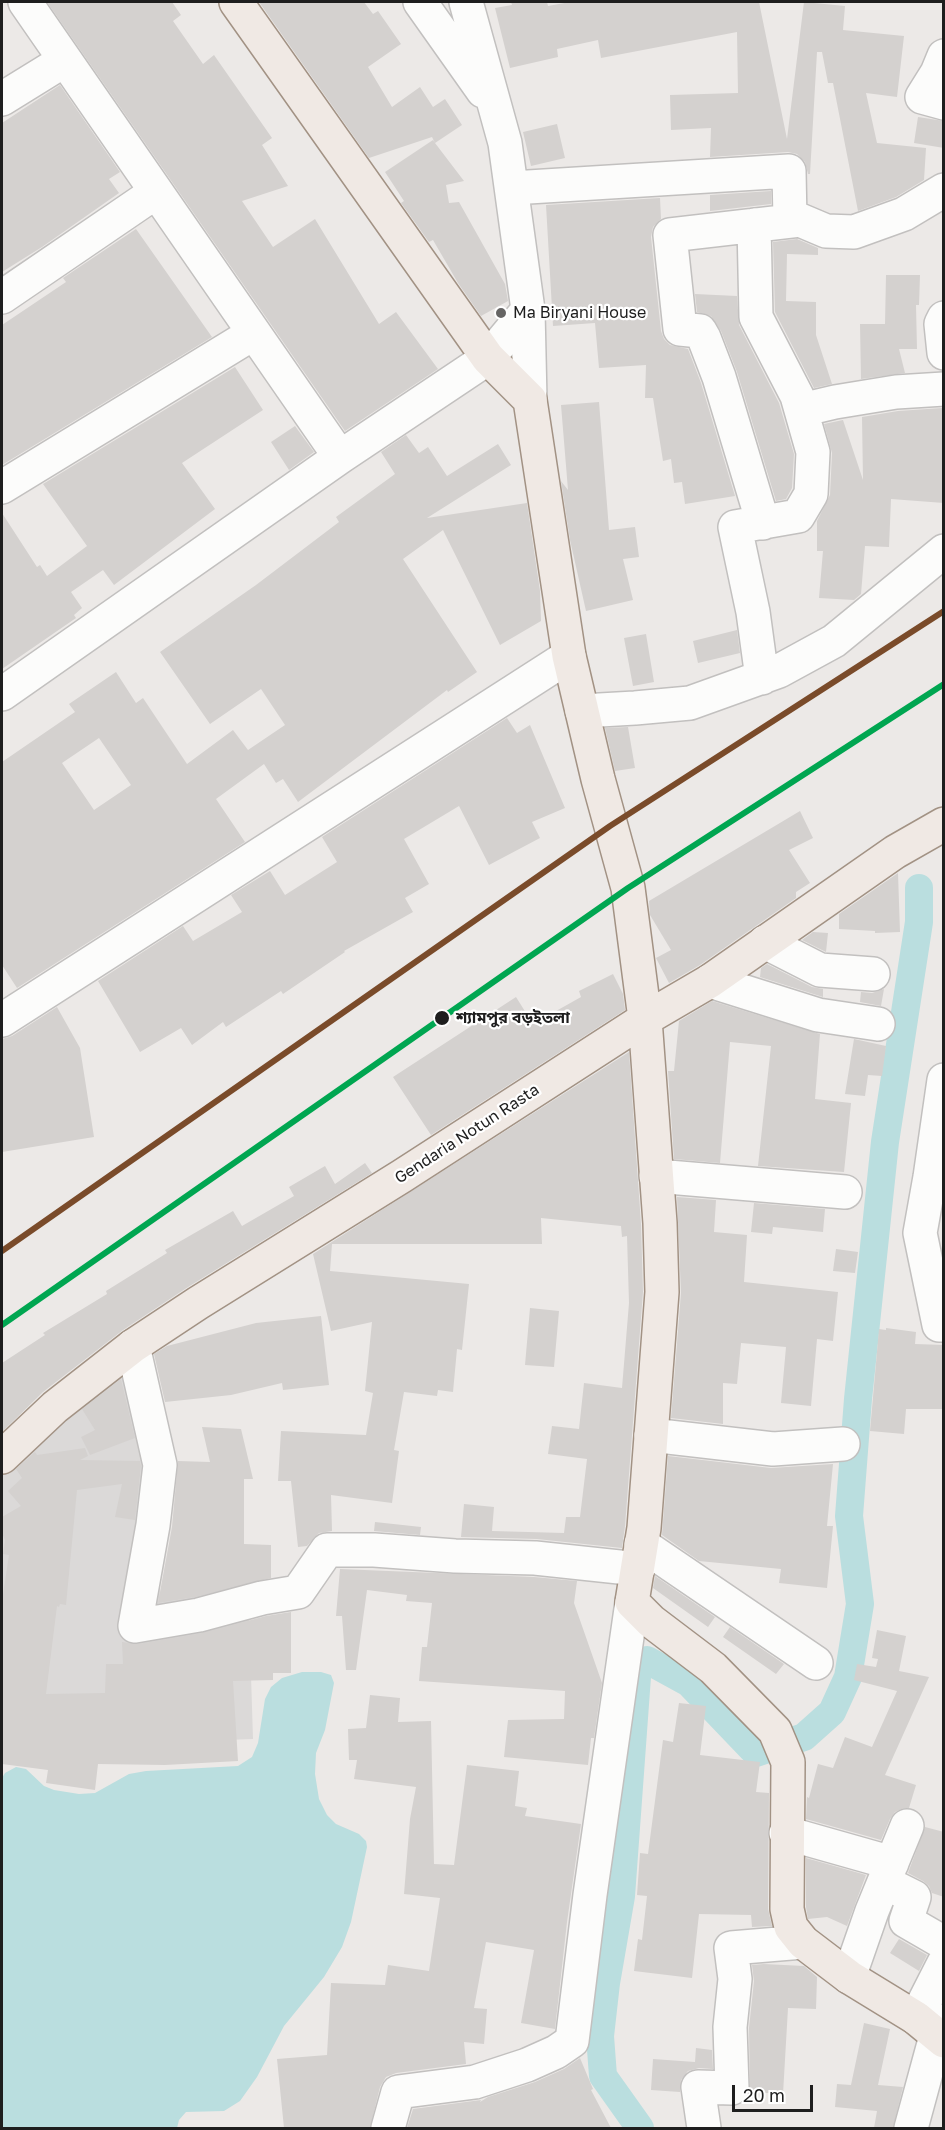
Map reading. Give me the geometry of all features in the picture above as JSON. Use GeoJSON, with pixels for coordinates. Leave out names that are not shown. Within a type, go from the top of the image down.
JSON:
{"type":"FeatureCollection","features":[{"type":"Feature","properties":{"kind":"main road"},"geometry":{"type":"LineString","coordinates":[[236,2],[488,358],[530,400],[569,656],[598,779],[628,888],[645,1019],[662,1292],[651,1435],[639,1557],[632,1602],[651,1621],[712,1668],[775,1731],[788,1762],[787,1909],[791,1928],[803,1942],[849,1977],[935,2029]]}},
{"type":"Feature","properties":{"kind":"main road","name":"Gendaria Notun Rasta"},"geometry":{"type":"LineString","coordinates":[[2,1457],[55,1407],[133,1346],[645,1019],[710,981],[895,852],[944,824]]}},
{"type":"Feature","properties":{"kind":"street"},"geometry":{"type":"LineString","coordinates":[[25,2],[340,457]]}},
{"type":"Feature","properties":{"kind":"street"},"geometry":{"type":"LineString","coordinates":[[420,2],[497,111]]}},
{"type":"Feature","properties":{"kind":"street"},"geometry":{"type":"LineString","coordinates":[[466,2],[505,142],[528,310],[530,400]]}},
{"type":"Feature","properties":{"kind":"street"},"geometry":{"type":"LineString","coordinates":[[944,56],[938,73],[922,97],[944,103]]}},
{"type":"Feature","properties":{"kind":"street"},"geometry":{"type":"LineString","coordinates":[[2,99],[65,60]]}},
{"type":"Feature","properties":{"kind":"street"},"geometry":{"type":"LineString","coordinates":[[512,188],[789,171],[790,221]]}},
{"type":"Feature","properties":{"kind":"street"},"geometry":{"type":"LineString","coordinates":[[763,523],[729,408],[704,338],[700,332],[680,329],[670,235],[800,220],[826,231],[854,232],[904,214],[944,190]]}},
{"type":"Feature","properties":{"kind":"street"},"geometry":{"type":"LineString","coordinates":[[2,297],[156,192]]}},
{"type":"Feature","properties":{"kind":"street"},"geometry":{"type":"LineString","coordinates":[[754,225],[756,317],[797,396],[813,452],[811,494],[798,516],[735,527],[753,612],[762,678]]}},
{"type":"Feature","properties":{"kind":"street"},"geometry":{"type":"LineString","coordinates":[[2,694],[340,457],[488,358],[528,310]]}},
{"type":"Feature","properties":{"kind":"street"},"geometry":{"type":"LineString","coordinates":[[944,318],[941,324],[944,353]]}},
{"type":"Feature","properties":{"kind":"street"},"geometry":{"type":"LineString","coordinates":[[2,487],[254,333]]}},
{"type":"Feature","properties":{"kind":"street"},"geometry":{"type":"LineString","coordinates":[[801,410],[896,392],[944,389]]}},
{"type":"Feature","properties":{"kind":"street"},"geometry":{"type":"LineString","coordinates":[[582,711],[690,703],[779,671],[834,641],[944,551]]}},
{"type":"Feature","properties":{"kind":"street"},"geometry":{"type":"LineString","coordinates":[[2,1020],[569,656]]}},
{"type":"Feature","properties":{"kind":"street"},"geometry":{"type":"LineString","coordinates":[[765,942],[820,970],[873,974]]}},
{"type":"Feature","properties":{"kind":"street"},"geometry":{"type":"LineString","coordinates":[[710,981],[818,1015],[878,1024]]}},
{"type":"Feature","properties":{"kind":"street"},"geometry":{"type":"LineString","coordinates":[[944,1080],[920,1233],[939,1325],[944,1325]]}},
{"type":"Feature","properties":{"kind":"street"},"geometry":{"type":"LineString","coordinates":[[656,1176],[845,1192]]}},
{"type":"Feature","properties":{"kind":"street"},"geometry":{"type":"LineString","coordinates":[[133,1346],[159,1465],[153,1525],[135,1626],[199,1615],[262,1598],[298,1592],[327,1550],[374,1550],[454,1556],[535,1558],[639,1557],[816,1663]]}},
{"type":"Feature","properties":{"kind":"street"},"geometry":{"type":"LineString","coordinates":[[651,1435],[773,1449],[843,1444]]}},
{"type":"Feature","properties":{"kind":"street"},"geometry":{"type":"LineString","coordinates":[[388,2128],[398,2092],[475,2082],[527,2065],[556,2052],[572,2041],[590,1895],[632,1602]]}},
{"type":"Feature","properties":{"kind":"street"},"geometry":{"type":"LineString","coordinates":[[849,1977],[907,1826]]}},
{"type":"Feature","properties":{"kind":"street"},"geometry":{"type":"LineString","coordinates":[[786,1833],[888,1873],[914,1897],[906,1922],[944,1943]]}},
{"type":"Feature","properties":{"kind":"street"},"geometry":{"type":"LineString","coordinates":[[704,2128],[698,2087],[732,2088],[730,2026],[735,1980],[731,1948],[803,1942]]}},
{"type":"Feature","properties":{"kind":"street"},"geometry":{"type":"LineString","coordinates":[[911,2128],[935,2029],[944,1963]]}},
{"type":"Feature","properties":{"kind":"shaded area"},"geometry":{"type":"Polygon","coordinates":[[[140,1353],[157,1526],[160,1595],[248,1580],[253,1739],[169,1742],[2,1727],[2,1472],[140,1353]]]}},
{"type":"Feature","properties":{"kind":"water"},"geometry":{"type":"Polygon","coordinates":[[[302,1672],[321,1672],[331,1675],[334,1683],[325,1730],[316,1753],[315,1774],[319,1799],[327,1815],[336,1824],[359,1834],[366,1841],[367,1847],[351,1922],[342,1947],[324,1977],[284,2026],[257,2077],[240,2101],[224,2111],[186,2112],[179,2120],[177,2128],[2,2128],[2,1778],[5,1773],[16,1767],[26,1769],[44,1786],[79,1794],[95,1793],[129,1774],[146,1771],[238,1766],[252,1757],[258,1743],[265,1699],[271,1687],[282,1678],[302,1672]]]}},
{"type":"Feature","properties":{"kind":"building"},"geometry":{"type":"Polygon","coordinates":[[[47,2],[172,2],[181,15],[173,21],[203,64],[214,55],[272,138],[262,145],[288,186],[242,201],[273,247],[315,219],[379,324],[396,312],[438,369],[345,431],[47,2]]]}},
{"type":"Feature","properties":{"kind":"building"},"geometry":{"type":"Polygon","coordinates":[[[259,2],[364,2],[373,14],[378,11],[401,44],[368,67],[392,107],[420,87],[433,107],[445,99],[462,125],[435,143],[432,137],[369,158],[259,2]]]}},
{"type":"Feature","properties":{"kind":"building"},"geometry":{"type":"Polygon","coordinates":[[[511,2],[547,2],[548,6],[570,2],[759,2],[787,139],[804,2],[845,6],[843,30],[904,36],[897,97],[866,93],[877,143],[926,148],[924,180],[896,197],[858,211],[833,83],[828,83],[822,52],[817,52],[810,174],[808,174],[805,162],[797,154],[788,152],[710,157],[711,128],[671,130],[670,95],[738,93],[737,32],[601,58],[598,40],[557,49],[558,57],[510,68],[495,8],[512,5],[511,2]]]}},
{"type":"Feature","properties":{"kind":"building"},"geometry":{"type":"Polygon","coordinates":[[[60,85],[120,172],[109,179],[119,193],[2,272],[2,123],[60,85]]]}},
{"type":"Feature","properties":{"kind":"building"},"geometry":{"type":"Polygon","coordinates":[[[918,117],[944,121],[944,148],[914,143],[918,117]]]}},
{"type":"Feature","properties":{"kind":"building"},"geometry":{"type":"Polygon","coordinates":[[[557,124],[565,158],[531,166],[523,132],[557,124]]]}},
{"type":"Feature","properties":{"kind":"building"},"geometry":{"type":"Polygon","coordinates":[[[433,140],[464,181],[446,185],[449,203],[459,202],[505,284],[508,301],[481,316],[458,283],[433,240],[429,242],[401,203],[404,201],[385,172],[433,140]]]}},
{"type":"Feature","properties":{"kind":"building"},"geometry":{"type":"Polygon","coordinates":[[[771,191],[771,204],[710,211],[710,195],[771,191]]]}},
{"type":"Feature","properties":{"kind":"building"},"geometry":{"type":"Polygon","coordinates":[[[660,198],[661,219],[653,227],[651,237],[661,331],[664,339],[670,345],[688,349],[701,383],[735,496],[685,504],[682,482],[674,483],[671,459],[663,461],[653,398],[645,398],[646,365],[599,368],[595,323],[553,326],[546,205],[660,198]]]}},
{"type":"Feature","properties":{"kind":"building"},"geometry":{"type":"Polygon","coordinates":[[[136,229],[212,337],[2,465],[2,325],[66,282],[63,278],[136,229]]]}},
{"type":"Feature","properties":{"kind":"building"},"geometry":{"type":"Polygon","coordinates":[[[797,239],[818,248],[818,255],[787,254],[786,301],[816,302],[816,335],[832,384],[814,388],[775,312],[773,242],[797,239]]]}},
{"type":"Feature","properties":{"kind":"building"},"geometry":{"type":"Polygon","coordinates":[[[886,275],[920,275],[919,305],[916,305],[917,349],[899,349],[905,373],[861,379],[860,324],[885,324],[886,275]]]}},
{"type":"Feature","properties":{"kind":"building"},"geometry":{"type":"Polygon","coordinates":[[[695,294],[737,296],[739,325],[779,403],[794,454],[792,488],[786,499],[776,501],[737,372],[721,331],[711,316],[697,312],[695,294]]]}},
{"type":"Feature","properties":{"kind":"building"},"geometry":{"type":"Polygon","coordinates":[[[235,367],[263,410],[182,463],[215,509],[114,585],[103,570],[71,592],[82,608],[74,615],[76,618],[2,669],[2,513],[37,567],[40,565],[47,576],[87,546],[43,484],[235,367]]]}},
{"type":"Feature","properties":{"kind":"building"},"geometry":{"type":"Polygon","coordinates":[[[599,402],[609,530],[635,527],[639,557],[623,559],[633,600],[586,611],[570,540],[561,481],[568,490],[561,405],[599,402]]]}},
{"type":"Feature","properties":{"kind":"building"},"geometry":{"type":"Polygon","coordinates":[[[942,408],[944,503],[891,499],[889,547],[865,546],[861,594],[854,600],[819,598],[823,551],[817,551],[817,521],[830,495],[832,453],[824,424],[843,420],[863,480],[862,417],[898,411],[942,408]]]}},
{"type":"Feature","properties":{"kind":"building"},"geometry":{"type":"Polygon","coordinates":[[[295,426],[314,452],[289,470],[271,442],[295,426]]]}},
{"type":"Feature","properties":{"kind":"building"},"geometry":{"type":"Polygon","coordinates":[[[406,435],[419,453],[428,447],[447,476],[498,444],[511,465],[427,518],[527,503],[540,591],[541,621],[500,645],[443,530],[403,559],[477,672],[448,692],[447,690],[298,802],[283,779],[276,783],[264,764],[216,799],[245,842],[17,988],[2,965],[2,762],[75,712],[69,704],[116,672],[136,703],[143,698],[187,764],[233,730],[248,750],[285,725],[261,689],[210,724],[160,652],[256,585],[339,522],[336,517],[395,474],[381,452],[406,435]],[[99,738],[62,763],[94,810],[131,785],[99,738]]]}},
{"type":"Feature","properties":{"kind":"building"},"geometry":{"type":"Polygon","coordinates":[[[737,630],[740,653],[698,663],[693,641],[737,630]]]}},
{"type":"Feature","properties":{"kind":"building"},"geometry":{"type":"Polygon","coordinates":[[[646,634],[654,682],[633,686],[624,638],[646,634]]]}},
{"type":"Feature","properties":{"kind":"building"},"geometry":{"type":"Polygon","coordinates":[[[507,718],[517,733],[530,725],[565,808],[532,822],[540,838],[489,865],[459,806],[404,839],[429,884],[405,898],[413,912],[344,951],[283,994],[281,991],[226,1027],[223,1022],[192,1045],[181,1028],[140,1052],[98,981],[183,926],[193,941],[242,912],[231,895],[270,871],[285,895],[337,862],[322,837],[507,718]]]}},
{"type":"Feature","properties":{"kind":"building"},"geometry":{"type":"Polygon","coordinates":[[[628,727],[635,768],[615,771],[605,728],[628,727]]]}},
{"type":"Feature","properties":{"kind":"building"},"geometry":{"type":"Polygon","coordinates":[[[800,811],[813,838],[789,850],[810,883],[796,892],[796,898],[700,965],[669,983],[656,958],[671,950],[650,915],[649,901],[800,811]]]}},
{"type":"Feature","properties":{"kind":"building"},"geometry":{"type":"Polygon","coordinates":[[[898,873],[900,932],[875,933],[875,931],[839,929],[839,914],[898,873]]]}},
{"type":"Feature","properties":{"kind":"building"},"geometry":{"type":"Polygon","coordinates":[[[813,932],[828,933],[826,952],[802,940],[813,932]]]}},
{"type":"Feature","properties":{"kind":"building"},"geometry":{"type":"Polygon","coordinates":[[[767,964],[812,987],[823,989],[823,997],[760,977],[761,968],[767,964]]]}},
{"type":"Feature","properties":{"kind":"building"},"geometry":{"type":"Polygon","coordinates":[[[613,974],[623,994],[625,1010],[431,1135],[393,1077],[516,997],[533,1024],[581,997],[579,991],[613,974]]]}},
{"type":"Feature","properties":{"kind":"building"},"geometry":{"type":"Polygon","coordinates":[[[884,989],[881,1006],[860,1002],[861,992],[872,993],[884,989]]]}},
{"type":"Feature","properties":{"kind":"building"},"geometry":{"type":"Polygon","coordinates":[[[712,1001],[820,1034],[815,1099],[851,1103],[844,1172],[758,1166],[771,1046],[730,1042],[720,1163],[674,1159],[668,1071],[674,1071],[679,1021],[712,1001]]]}},
{"type":"Feature","properties":{"kind":"building"},"geometry":{"type":"Polygon","coordinates":[[[57,1007],[80,1048],[94,1137],[2,1152],[2,1039],[12,1036],[57,1007]]]}},
{"type":"Feature","properties":{"kind":"building"},"geometry":{"type":"Polygon","coordinates":[[[854,1039],[886,1046],[882,1076],[868,1075],[865,1096],[845,1094],[854,1039]]]}},
{"type":"Feature","properties":{"kind":"building"},"geometry":{"type":"Polygon","coordinates":[[[629,1052],[641,1224],[643,1292],[622,1548],[537,1539],[461,1537],[464,1504],[494,1507],[492,1531],[564,1533],[566,1517],[580,1517],[587,1459],[548,1454],[552,1426],[579,1429],[584,1383],[622,1388],[629,1303],[627,1236],[622,1237],[621,1226],[541,1218],[542,1244],[332,1244],[330,1271],[469,1284],[462,1350],[457,1349],[453,1392],[438,1390],[437,1396],[404,1392],[394,1450],[399,1451],[392,1503],[331,1495],[332,1531],[319,1533],[307,1546],[298,1547],[291,1481],[278,1481],[281,1431],[366,1435],[373,1393],[365,1391],[372,1322],[331,1331],[313,1254],[629,1052]]]}},
{"type":"Feature","properties":{"kind":"building"},"geometry":{"type":"Polygon","coordinates":[[[365,1163],[372,1173],[123,1330],[43,1392],[2,1432],[2,1363],[45,1335],[43,1333],[107,1294],[106,1291],[167,1253],[165,1250],[233,1211],[242,1226],[294,1196],[289,1187],[325,1166],[335,1184],[365,1163]]]}},
{"type":"Feature","properties":{"kind":"building"},"geometry":{"type":"Polygon","coordinates":[[[677,1197],[716,1200],[714,1232],[747,1235],[744,1282],[838,1292],[833,1341],[817,1339],[811,1406],[781,1403],[786,1347],[741,1343],[737,1384],[723,1383],[723,1424],[671,1418],[681,1293],[677,1197]]]}},
{"type":"Feature","properties":{"kind":"building"},"geometry":{"type":"Polygon","coordinates":[[[754,1203],[825,1209],[823,1232],[773,1227],[772,1234],[751,1232],[754,1203]]]}},
{"type":"Feature","properties":{"kind":"building"},"geometry":{"type":"Polygon","coordinates":[[[836,1249],[858,1252],[855,1273],[833,1271],[836,1249]]]}},
{"type":"Feature","properties":{"kind":"building"},"geometry":{"type":"Polygon","coordinates":[[[530,1308],[559,1311],[554,1367],[525,1365],[530,1308]]]}},
{"type":"Feature","properties":{"kind":"building"},"geometry":{"type":"Polygon","coordinates":[[[321,1316],[329,1385],[283,1390],[282,1383],[231,1395],[165,1402],[154,1354],[167,1346],[256,1323],[321,1316]]]}},
{"type":"Feature","properties":{"kind":"building"},"geometry":{"type":"Polygon","coordinates":[[[886,1328],[916,1332],[915,1344],[944,1345],[944,1409],[906,1409],[904,1434],[870,1431],[879,1329],[886,1330],[886,1328]]]}},
{"type":"Feature","properties":{"kind":"building"},"geometry":{"type":"Polygon","coordinates":[[[121,1379],[135,1438],[90,1455],[81,1437],[95,1430],[82,1409],[121,1379]]]}},
{"type":"Feature","properties":{"kind":"building"},"geometry":{"type":"Polygon","coordinates":[[[202,1427],[241,1429],[253,1479],[244,1479],[244,1544],[271,1545],[271,1578],[195,1597],[158,1603],[172,1527],[178,1461],[210,1462],[202,1427]]]}},
{"type":"Feature","properties":{"kind":"building"},"geometry":{"type":"Polygon","coordinates":[[[85,1448],[88,1456],[80,1460],[140,1461],[135,1520],[115,1517],[122,1484],[77,1490],[66,1605],[57,1606],[46,1694],[105,1693],[106,1664],[123,1664],[122,1642],[138,1644],[202,1633],[266,1616],[291,1612],[291,1673],[273,1673],[273,1680],[233,1681],[238,1761],[165,1765],[98,1764],[95,1790],[46,1783],[48,1770],[2,1764],[2,1601],[9,1555],[3,1554],[5,1540],[2,1533],[2,1517],[21,1506],[8,1491],[22,1478],[16,1469],[35,1452],[37,1455],[85,1448]]]}},
{"type":"Feature","properties":{"kind":"building"},"geometry":{"type":"Polygon","coordinates":[[[668,1456],[771,1468],[833,1464],[827,1526],[833,1526],[827,1588],[779,1583],[781,1569],[699,1561],[662,1535],[668,1456]]]}},
{"type":"Feature","properties":{"kind":"building"},"geometry":{"type":"Polygon","coordinates":[[[375,1522],[421,1527],[420,1535],[374,1531],[375,1522]]]}},
{"type":"Feature","properties":{"kind":"building"},"geometry":{"type":"Polygon","coordinates":[[[340,1569],[534,1577],[577,1581],[574,1603],[602,1683],[588,1765],[504,1757],[508,1720],[564,1719],[565,1691],[419,1681],[422,1647],[427,1647],[432,1603],[406,1601],[407,1595],[367,1590],[356,1670],[346,1670],[342,1616],[336,1616],[340,1569]]]}},
{"type":"Feature","properties":{"kind":"building"},"geometry":{"type":"Polygon","coordinates":[[[655,1576],[715,1617],[708,1627],[653,1588],[655,1576]]]}},
{"type":"Feature","properties":{"kind":"building"},"geometry":{"type":"Polygon","coordinates":[[[730,1627],[784,1664],[776,1674],[723,1637],[730,1627]]]}},
{"type":"Feature","properties":{"kind":"building"},"geometry":{"type":"Polygon","coordinates":[[[877,1630],[906,1636],[899,1671],[929,1677],[885,1775],[916,1785],[909,1808],[895,1812],[881,1840],[806,1819],[807,1797],[809,1798],[818,1764],[833,1768],[845,1737],[872,1747],[897,1691],[854,1680],[857,1664],[876,1667],[878,1659],[872,1658],[877,1630]]]}},
{"type":"Feature","properties":{"kind":"building"},"geometry":{"type":"Polygon","coordinates":[[[370,1695],[400,1698],[398,1722],[431,1721],[434,1864],[454,1865],[467,1765],[519,1771],[515,1806],[527,1808],[525,1816],[581,1824],[555,2029],[521,2023],[534,1950],[486,1942],[474,2008],[487,2009],[484,2044],[464,2042],[466,2064],[396,2073],[386,2077],[380,2087],[370,2128],[284,2128],[277,2059],[327,2055],[331,1983],[385,1985],[388,1965],[429,1971],[440,1898],[404,1894],[410,1819],[416,1787],[354,1779],[357,1760],[349,1760],[348,1729],[366,1728],[370,1695]]]}},
{"type":"Feature","properties":{"kind":"building"},"geometry":{"type":"Polygon","coordinates":[[[679,1703],[706,1706],[700,1755],[760,1762],[756,1792],[769,1793],[768,1909],[772,1926],[752,1927],[751,1915],[699,1914],[692,1978],[634,1971],[638,1939],[642,1940],[647,1896],[637,1895],[640,1853],[648,1854],[663,1740],[673,1742],[679,1703]]]}},
{"type":"Feature","properties":{"kind":"building"},"geometry":{"type":"Polygon","coordinates":[[[925,1827],[944,1832],[944,1897],[932,1893],[923,1881],[908,1873],[925,1827]]]}},
{"type":"Feature","properties":{"kind":"building"},"geometry":{"type":"Polygon","coordinates":[[[806,1858],[866,1875],[847,1926],[827,1917],[808,1919],[806,1858]]]}},
{"type":"Feature","properties":{"kind":"building"},"geometry":{"type":"Polygon","coordinates":[[[899,1939],[927,1955],[919,1971],[890,1953],[899,1939]]]}},
{"type":"Feature","properties":{"kind":"building"},"geometry":{"type":"Polygon","coordinates":[[[752,1965],[804,1966],[817,1977],[816,2009],[788,2008],[783,2094],[750,2092],[749,2028],[754,1981],[752,1965]]]}},
{"type":"Feature","properties":{"kind":"building"},"geometry":{"type":"Polygon","coordinates":[[[864,2023],[890,2029],[878,2085],[903,2087],[893,2128],[874,2128],[877,2111],[835,2107],[837,2084],[851,2085],[864,2023]]]}},
{"type":"Feature","properties":{"kind":"building"},"geometry":{"type":"Polygon","coordinates":[[[696,2048],[712,2050],[713,2069],[699,2068],[688,2071],[681,2080],[680,2092],[651,2090],[653,2059],[695,2062],[696,2048]]]}},
{"type":"Feature","properties":{"kind":"building"},"geometry":{"type":"Polygon","coordinates":[[[580,2058],[593,2089],[591,2090],[611,2128],[407,2128],[413,2109],[481,2100],[480,2102],[488,2097],[535,2082],[564,2069],[580,2058]]]}},
{"type":"Feature","properties":{"kind":"waterway"},"geometry":{"type":"LineString","coordinates":[[640,2128],[603,2076],[600,2036],[606,1983],[621,1896],[638,1663],[647,1660],[689,1683],[756,1753],[804,1737],[832,1712],[848,1677],[860,1604],[849,1516],[858,1399],[885,1142],[919,922],[919,888]]}},
{"type":"Feature","properties":{"kind":"transit line"},"geometry":{"type":"LineString","coordinates":[[2,1251],[610,826],[944,611]]}},
{"type":"Feature","properties":{"kind":"transit line"},"geometry":{"type":"LineString","coordinates":[[2,1325],[628,888],[944,684]]}},
{"type":"Feature","properties":{"kind":"place","name":"Ma Biryani House"},"geometry":{"type":"Point","coordinates":[501,313]}},
{"type":"Feature","properties":{"kind":"place","name":"শ্যামপুর বড়ইতলা"},"geometry":{"type":"Point","coordinates":[442,1018]}}]}
